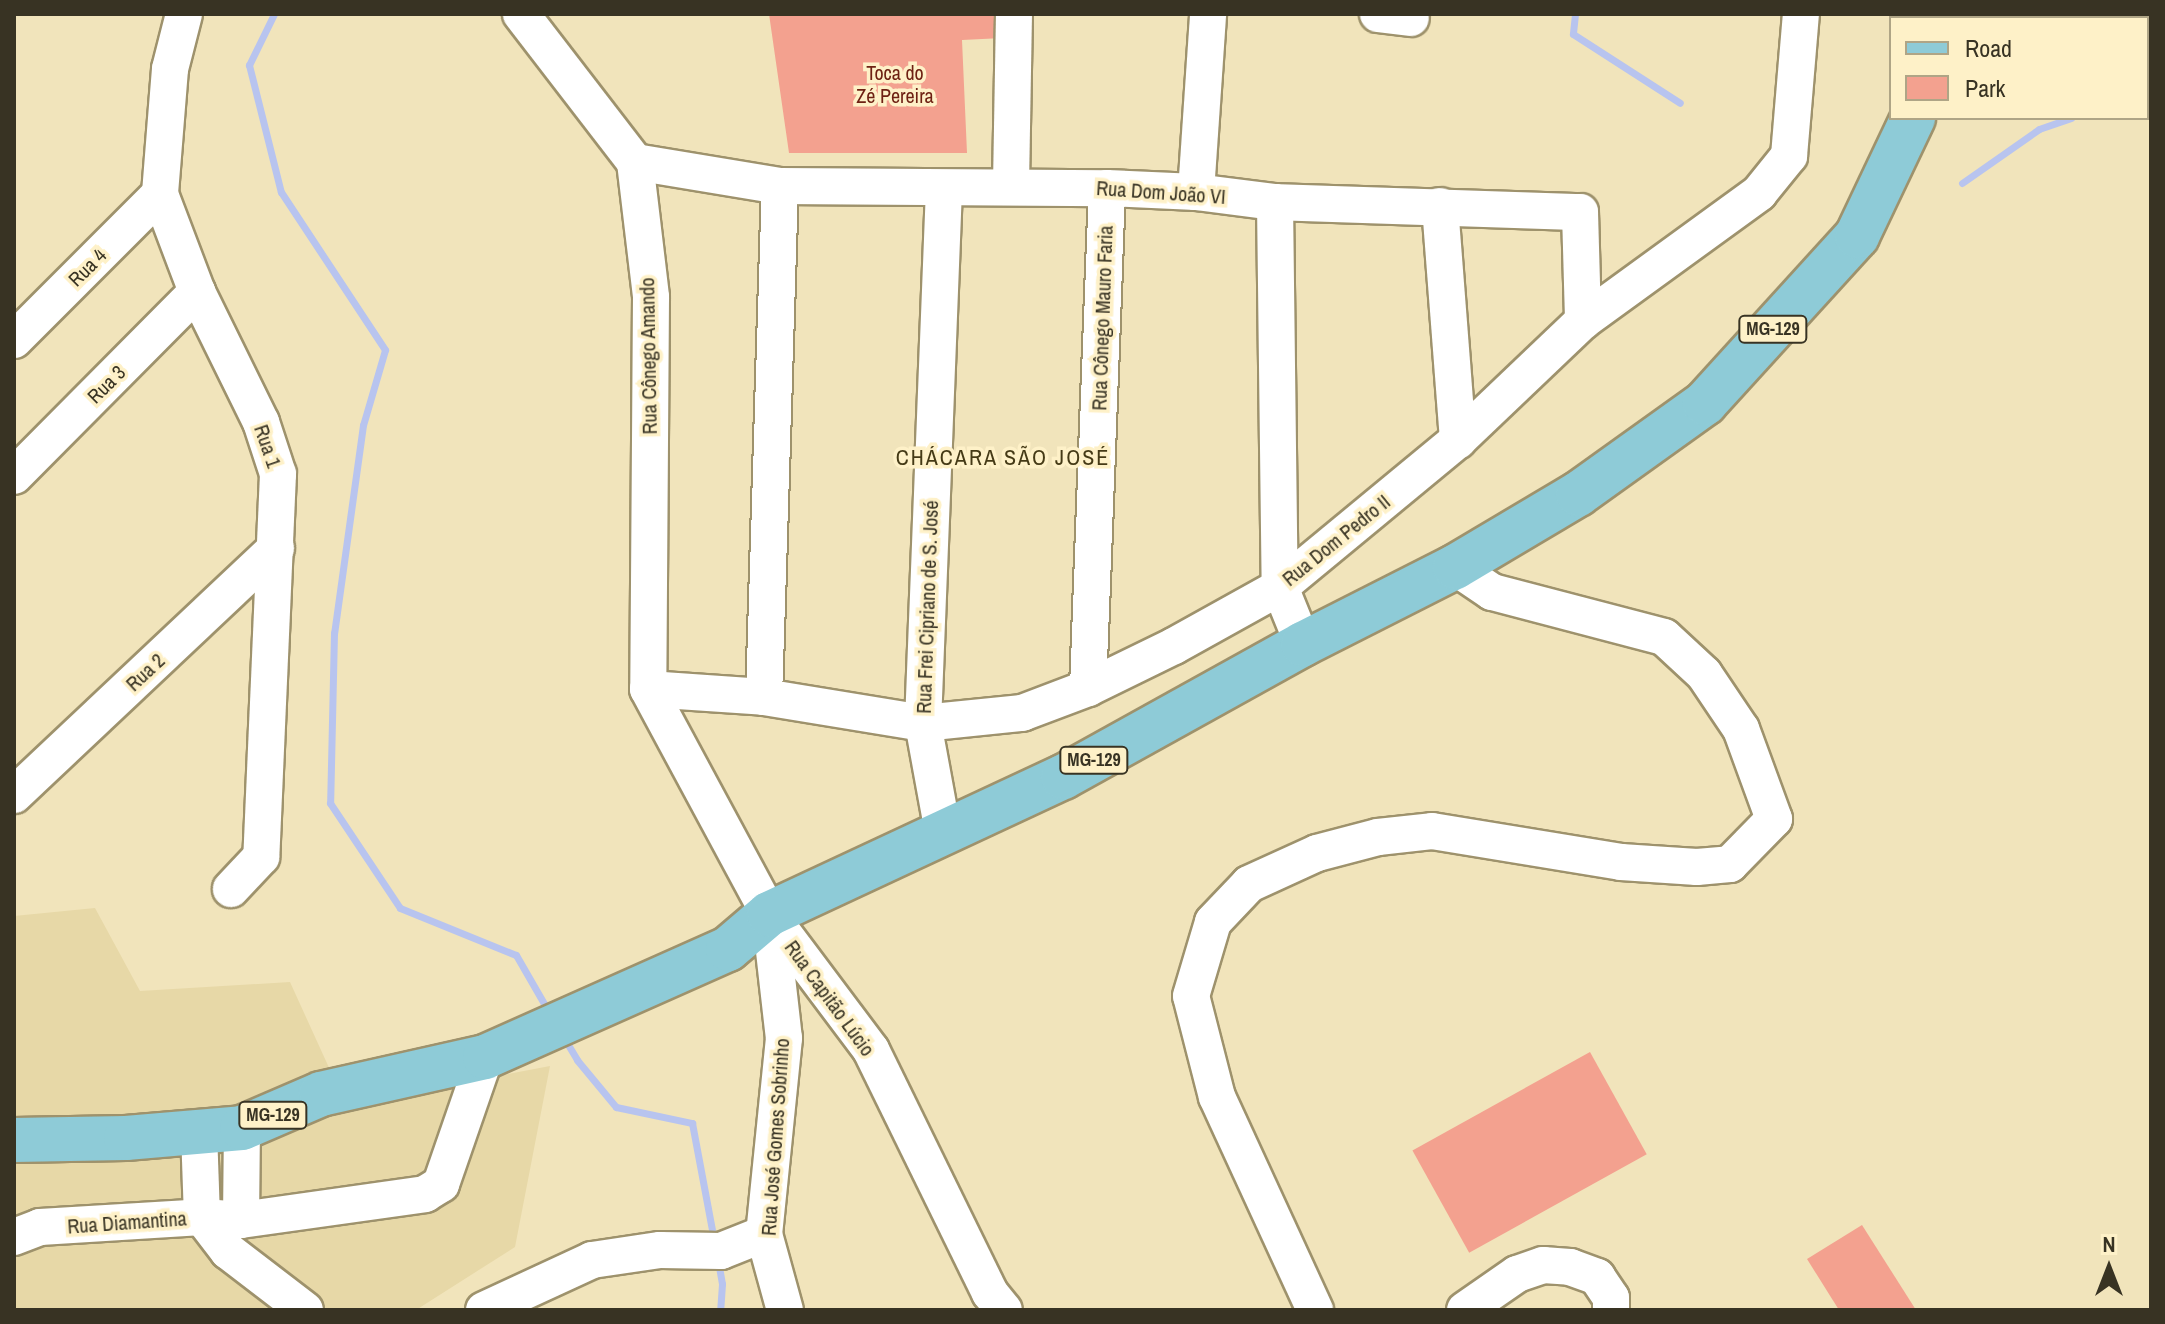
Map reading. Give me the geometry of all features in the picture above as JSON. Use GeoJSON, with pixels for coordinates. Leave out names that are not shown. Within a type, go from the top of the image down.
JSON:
{"type":"FeatureCollection","features":[{"type":"Feature","properties":{"kind":"main road","name":"MG-129"},"geometry":{"type":"LineString","coordinates":[[14,1140],[126,1138],[242,1128],[321,1094],[504,1048],[728,949],[769,914],[1063,777],[1303,644],[1455,567],[1578,494],[1705,403],[1857,236],[1912,120]]}},
{"type":"Feature","properties":{"kind":"street","name":"Rua 1"},"geometry":{"type":"LineString","coordinates":[[184,14],[170,69],[160,194],[197,292],[261,422],[278,474],[261,857],[231,889]]}},
{"type":"Feature","properties":{"kind":"street"},"geometry":{"type":"LineString","coordinates":[[521,14],[635,162]]}},
{"type":"Feature","properties":{"kind":"street"},"geometry":{"type":"LineString","coordinates":[[1011,185],[1014,14]]}},
{"type":"Feature","properties":{"kind":"street"},"geometry":{"type":"LineString","coordinates":[[1196,192],[1208,14]]}},
{"type":"Feature","properties":{"kind":"street","name":"Rua Dom Pedro II"},"geometry":{"type":"LineString","coordinates":[[648,689],[764,697],[923,723],[1022,713],[1088,688],[1174,646],[1280,587],[1458,440],[1583,321],[1759,193],[1789,156],[1801,14]]}},
{"type":"Feature","properties":{"kind":"street","name":"Rua Dom João VI"},"geometry":{"type":"LineString","coordinates":[[635,162],[780,186],[944,189],[1011,185],[1107,188],[1196,192],[1275,202],[1580,212],[1583,321]]}},
{"type":"Feature","properties":{"kind":"street","name":"Rua Cônego Amando"},"geometry":{"type":"LineString","coordinates":[[635,162],[651,297],[648,689]]}},
{"type":"Feature","properties":{"kind":"street"},"geometry":{"type":"LineString","coordinates":[[764,697],[780,186]]}},
{"type":"Feature","properties":{"kind":"street","name":"Rua Cônego Mauro Faria"},"geometry":{"type":"LineString","coordinates":[[1088,688],[1107,188]]}},
{"type":"Feature","properties":{"kind":"street","name":"Rua Frei Cipriano de S. José"},"geometry":{"type":"LineString","coordinates":[[943,832],[923,723],[944,189]]}},
{"type":"Feature","properties":{"kind":"street","name":"Rua 4"},"geometry":{"type":"LineString","coordinates":[[14,340],[160,194]]}},
{"type":"Feature","properties":{"kind":"street"},"geometry":{"type":"LineString","coordinates":[[1275,202],[1280,587],[1303,644]]}},
{"type":"Feature","properties":{"kind":"street"},"geometry":{"type":"LineString","coordinates":[[1440,206],[1458,440]]}},
{"type":"Feature","properties":{"kind":"street","name":"Rua 3"},"geometry":{"type":"LineString","coordinates":[[14,476],[197,292]]}},
{"type":"Feature","properties":{"kind":"street","name":"Rua 2"},"geometry":{"type":"LineString","coordinates":[[14,795],[276,548]]}},
{"type":"Feature","properties":{"kind":"street"},"geometry":{"type":"LineString","coordinates":[[1315,1310],[1213,1083],[1191,996],[1213,922],[1249,884],[1317,853],[1378,837],[1432,831],[1621,862],[1697,867],[1730,864],[1774,819],[1741,729],[1704,674],[1664,637],[1492,592],[1455,567]]}},
{"type":"Feature","properties":{"kind":"street","name":"Rua Capitão Lúcio"},"geometry":{"type":"LineString","coordinates":[[648,689],[769,914],[871,1050],[990,1293],[1004,1310]]}},
{"type":"Feature","properties":{"kind":"street","name":"Rua José Gomes Sobrinho"},"geometry":{"type":"LineString","coordinates":[[769,914],[784,1038],[764,1234],[785,1310]]}},
{"type":"Feature","properties":{"kind":"street"},"geometry":{"type":"LineString","coordinates":[[202,1217],[241,1220],[425,1194],[441,1184],[504,1048]]}},
{"type":"Feature","properties":{"kind":"street"},"geometry":{"type":"LineString","coordinates":[[241,1220],[242,1128]]}},
{"type":"Feature","properties":{"kind":"street","name":"Rua Diamantina"},"geometry":{"type":"LineString","coordinates":[[14,1237],[40,1227],[202,1217],[199,1130]]}},
{"type":"Feature","properties":{"kind":"street"},"geometry":{"type":"LineString","coordinates":[[202,1217],[228,1251],[305,1310]]}},
{"type":"Feature","properties":{"kind":"street"},"geometry":{"type":"LineString","coordinates":[[484,1310],[592,1260],[660,1250],[721,1251],[764,1234]]}},
{"type":"Feature","properties":{"kind":"street"},"geometry":{"type":"LineString","coordinates":[[1465,1310],[1509,1300],[1517,1274],[1543,1265],[1570,1267],[1597,1277],[1611,1298],[1611,1310]]}},
{"type":"Feature","properties":{"kind":"shaded area"},"geometry":{"type":"Polygon","coordinates":[[[95,908],[140,991],[290,982],[346,1105],[550,1066],[515,1247],[416,1310],[14,1310],[14,916],[95,908]]]}},
{"type":"Feature","properties":{"kind":"green space","name":"Toca do Zé Pereira"},"geometry":{"type":"Polygon","coordinates":[[[769,14],[1022,14],[1021,37],[962,40],[967,153],[789,153],[769,14]]]}},
{"type":"Feature","properties":{"kind":"green space"},"geometry":{"type":"Polygon","coordinates":[[[1590,1052],[1647,1154],[1469,1253],[1412,1150],[1590,1052]]]}},
{"type":"Feature","properties":{"kind":"green space"},"geometry":{"type":"Polygon","coordinates":[[[1862,1225],[1916,1310],[1839,1310],[1807,1259],[1862,1225]]]}},
{"type":"Feature","properties":{"kind":"waterway"},"geometry":{"type":"LineString","coordinates":[[274,14],[249,65],[281,192],[385,350],[363,425],[334,633],[330,803],[400,908],[516,955],[550,1014]]}},
{"type":"Feature","properties":{"kind":"waterway"},"geometry":{"type":"LineString","coordinates":[[1575,14],[1573,34],[1680,103]]}},
{"type":"Feature","properties":{"kind":"waterway"},"geometry":{"type":"LineString","coordinates":[[1962,183],[2039,129],[2065,120]]}},
{"type":"Feature","properties":{"kind":"waterway"},"geometry":{"type":"LineString","coordinates":[[564,1038],[577,1060],[616,1107],[692,1123],[714,1241]]}},
{"type":"Feature","properties":{"kind":"waterway"},"geometry":{"type":"LineString","coordinates":[[718,1261],[722,1284],[720,1310]]}},
{"type":"Feature","properties":{"kind":"district","name":"CHÁCARA SÃO JOSÉ"},"geometry":{"type":"Point","coordinates":[1003,458]}}]}
